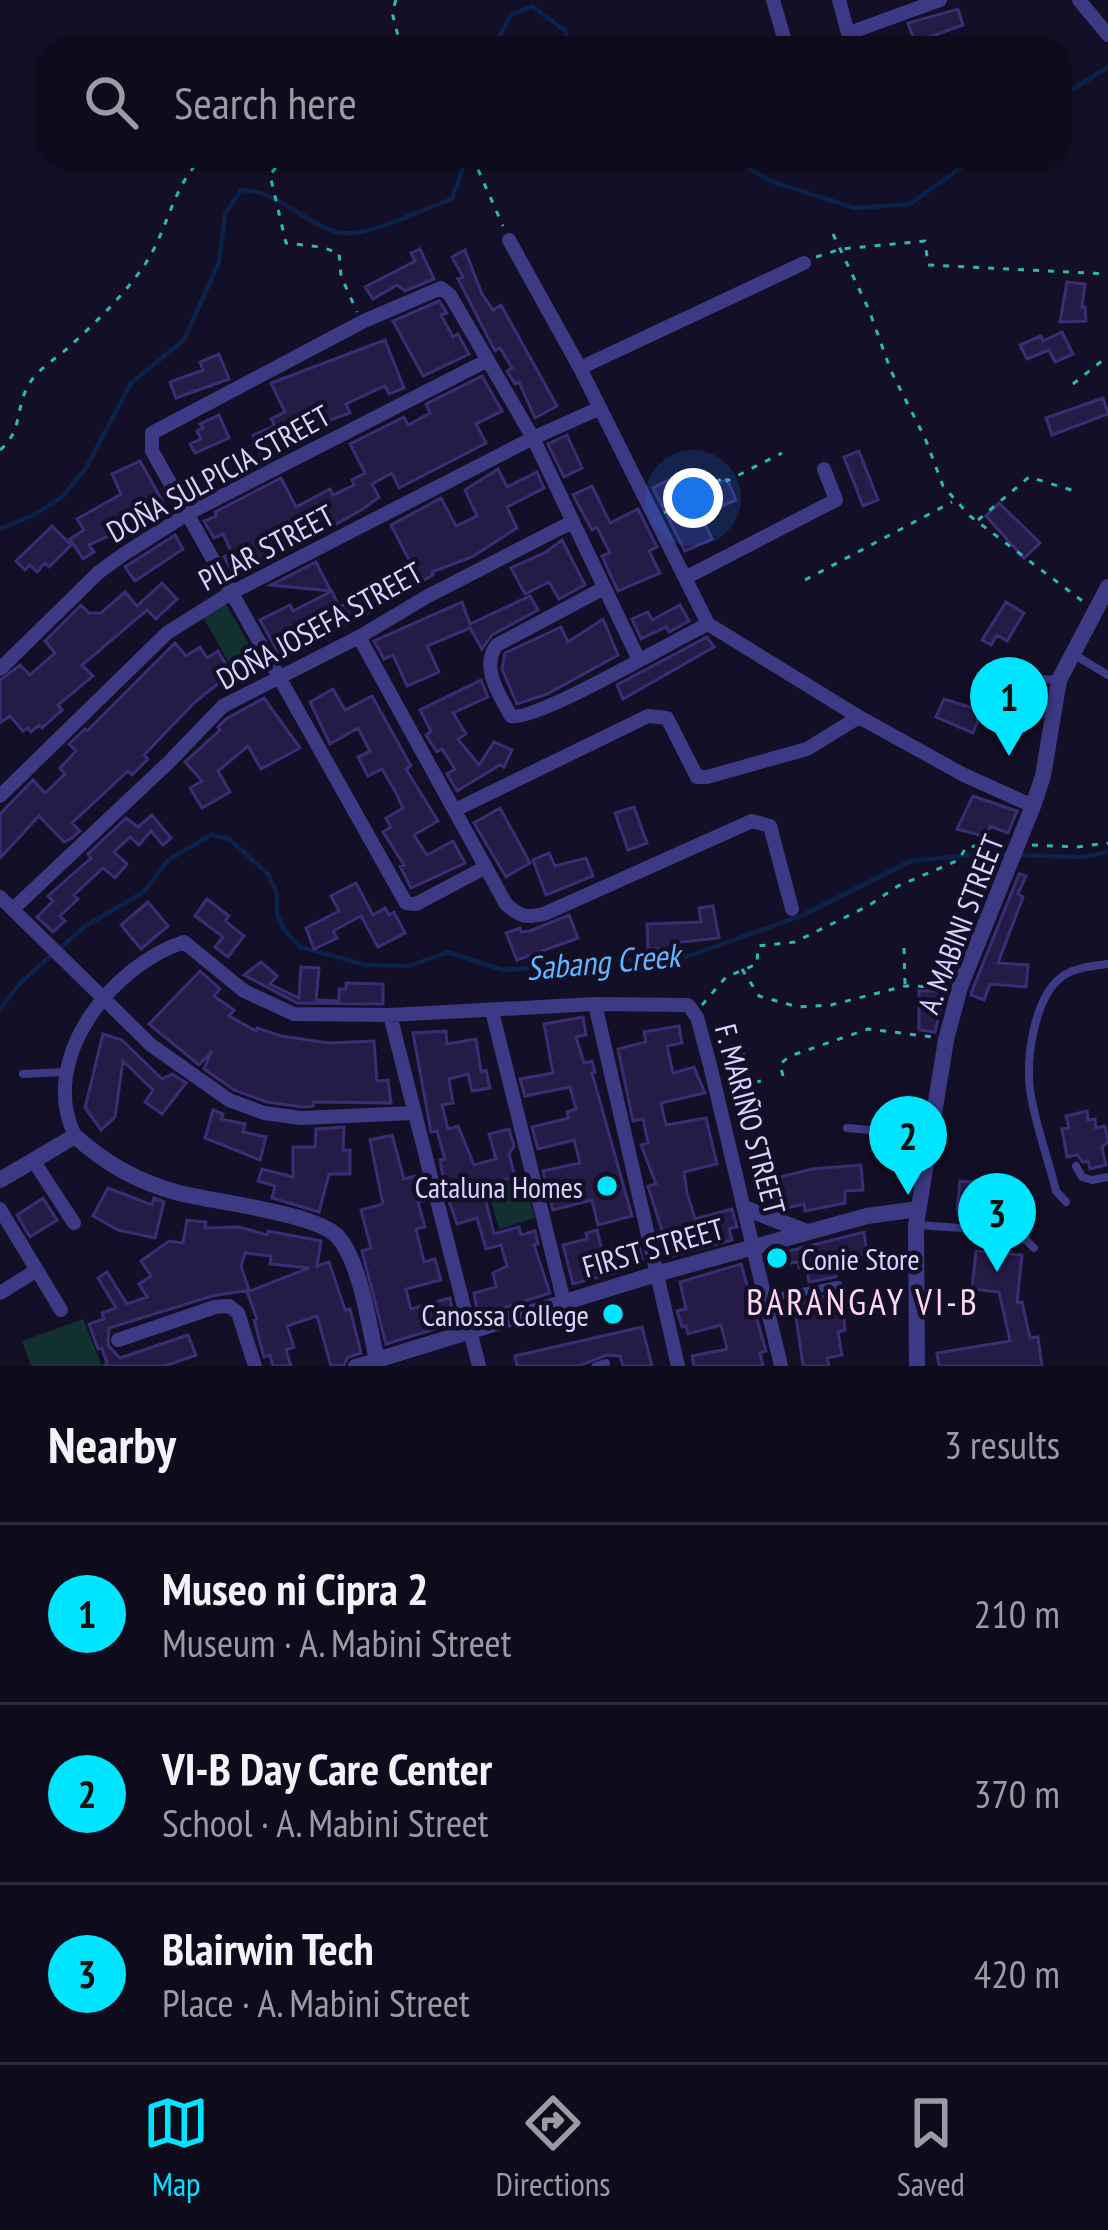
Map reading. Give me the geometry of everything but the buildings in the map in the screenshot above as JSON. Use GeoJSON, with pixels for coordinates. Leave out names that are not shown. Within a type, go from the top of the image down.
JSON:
{"type":"FeatureCollection","features":[{"type":"Feature","properties":{"kind":"street"},"geometry":{"type":"LineString","coordinates":[[773,0],[784,36]]}},
{"type":"Feature","properties":{"kind":"street"},"geometry":{"type":"LineString","coordinates":[[838,0],[849,36]]}},
{"type":"Feature","properties":{"kind":"street"},"geometry":{"type":"LineString","coordinates":[[861,36],[940,0]]}},
{"type":"Feature","properties":{"kind":"street"},"geometry":{"type":"LineString","coordinates":[[1085,3],[1108,34]]}},
{"type":"Feature","properties":{"kind":"street"},"geometry":{"type":"LineString","coordinates":[[509,240],[580,368],[708,624],[859,717],[964,775],[1034,806]]}},
{"type":"Feature","properties":{"kind":"street"},"geometry":{"type":"LineString","coordinates":[[580,368],[804,263]]}},
{"type":"Feature","properties":{"kind":"street"},"geometry":{"type":"LineString","coordinates":[[486,867],[416,904],[406,902],[152,451],[152,433],[364,320],[441,288],[450,295],[533,438],[638,658]]}},
{"type":"Feature","properties":{"kind":"street","name":"DOÑA SULPICIA STREET"},"geometry":{"type":"LineString","coordinates":[[0,669],[100,572],[187,514],[488,360]]}},
{"type":"Feature","properties":{"kind":"street","name":"PILAR STREET"},"geometry":{"type":"LineString","coordinates":[[0,796],[167,633],[230,594],[600,408]]}},
{"type":"Feature","properties":{"kind":"street"},"geometry":{"type":"LineString","coordinates":[[685,578],[836,500],[824,469]]}},
{"type":"Feature","properties":{"kind":"street","name":"DOÑA JOSEFA STREET"},"geometry":{"type":"LineString","coordinates":[[13,909],[223,706],[572,522]]}},
{"type":"Feature","properties":{"kind":"street","name":"A. MABINI STREET"},"geometry":{"type":"LineString","coordinates":[[917,1366],[917,1217],[946,1040],[960,987],[1034,806],[1059,680],[1108,587]]}},
{"type":"Feature","properties":{"kind":"street"},"geometry":{"type":"LineString","coordinates":[[604,588],[496,645],[488,660],[511,716],[517,719],[575,694],[708,624]]}},
{"type":"Feature","properties":{"kind":"street"},"geometry":{"type":"LineString","coordinates":[[359,638],[458,809],[506,904],[527,918],[752,821],[770,826],[792,909]]}},
{"type":"Feature","properties":{"kind":"street"},"geometry":{"type":"LineString","coordinates":[[458,809],[648,716],[668,718],[697,777],[807,749],[859,717]]}},
{"type":"Feature","properties":{"kind":"street"},"geometry":{"type":"LineString","coordinates":[[0,897],[164,1056],[229,1100],[265,1113],[301,1118],[413,1113]]}},
{"type":"Feature","properties":{"kind":"street","name":"F. MARIÑO STREET"},"geometry":{"type":"LineString","coordinates":[[66,1072],[87,1020],[104,996],[167,947],[184,942],[244,991],[294,1014],[688,1005],[697,1017],[717,1091],[781,1366]]}},
{"type":"Feature","properties":{"kind":"street"},"geometry":{"type":"LineString","coordinates":[[595,1004],[679,1366]]}},
{"type":"Feature","properties":{"kind":"street"},"geometry":{"type":"LineString","coordinates":[[492,1011],[564,1302]]}},
{"type":"Feature","properties":{"kind":"street"},"geometry":{"type":"LineString","coordinates":[[390,1015],[479,1366]]}},
{"type":"Feature","properties":{"kind":"street"},"geometry":{"type":"LineString","coordinates":[[66,1072],[75,1136],[127,1175],[178,1192],[312,1223],[336,1234],[357,1277],[378,1363],[356,1366]]}},
{"type":"Feature","properties":{"kind":"street"},"geometry":{"type":"LineString","coordinates":[[0,1180],[75,1136]]}},
{"type":"Feature","properties":{"kind":"street"},"geometry":{"type":"LineString","coordinates":[[33,1160],[74,1222]]}},
{"type":"Feature","properties":{"kind":"street"},"geometry":{"type":"LineString","coordinates":[[0,1209],[61,1310]]}},
{"type":"Feature","properties":{"kind":"street","name":"FIRST STREET"},"geometry":{"type":"LineString","coordinates":[[747,1209],[808,1232]]}},
{"type":"Feature","properties":{"kind":"street","name":"FIRST STREET"},"geometry":{"type":"LineString","coordinates":[[378,1363],[755,1246],[867,1216],[917,1217]]}},
{"type":"Feature","properties":{"kind":"street"},"geometry":{"type":"LineString","coordinates":[[0,1293],[37,1270]]}},
{"type":"Feature","properties":{"kind":"street"},"geometry":{"type":"LineString","coordinates":[[118,1340],[229,1306],[238,1313],[255,1366]]}},
{"type":"Feature","properties":{"kind":"lane"},"geometry":{"type":"LineString","coordinates":[[1072,653],[1108,675]]}},
{"type":"Feature","properties":{"kind":"lane"},"geometry":{"type":"LineString","coordinates":[[1010,706],[1028,677],[1059,680]]}},
{"type":"Feature","properties":{"kind":"lane"},"geometry":{"type":"LineString","coordinates":[[1066,1202],[1059,1198],[1029,1088],[1032,1043],[1043,1004],[1060,977],[1108,964]]}},
{"type":"Feature","properties":{"kind":"lane"},"geometry":{"type":"LineString","coordinates":[[23,1074],[66,1072]]}},
{"type":"Feature","properties":{"kind":"lane"},"geometry":{"type":"LineString","coordinates":[[847,1128],[928,1135]]}},
{"type":"Feature","properties":{"kind":"lane"},"geometry":{"type":"LineString","coordinates":[[1076,1166],[1082,1177],[1108,1177]]}},
{"type":"Feature","properties":{"kind":"lane"},"geometry":{"type":"LineString","coordinates":[[917,1217],[1018,1232],[1034,1248]]}},
{"type":"Feature","properties":{"kind":"lane"},"geometry":{"type":"LineString","coordinates":[[767,1299],[838,1285]]}},
{"type":"Feature","properties":{"kind":"path"},"geometry":{"type":"LineString","coordinates":[[396,0],[392,12],[398,36]]}},
{"type":"Feature","properties":{"kind":"path"},"geometry":{"type":"LineString","coordinates":[[0,450],[21,423],[21,401],[32,379],[89,328],[142,269],[168,223],[178,190],[195,168]]}},
{"type":"Feature","properties":{"kind":"path"},"geometry":{"type":"LineString","coordinates":[[272,168],[286,244],[339,253],[341,276],[352,305],[364,320]]}},
{"type":"Feature","properties":{"kind":"path"},"geometry":{"type":"LineString","coordinates":[[477,168],[509,240]]}},
{"type":"Feature","properties":{"kind":"path"},"geometry":{"type":"LineString","coordinates":[[833,234],[943,486],[954,501],[1031,566],[1094,609]]}},
{"type":"Feature","properties":{"kind":"path"},"geometry":{"type":"LineString","coordinates":[[804,263],[841,248],[926,241],[928,265],[1108,274]]}},
{"type":"Feature","properties":{"kind":"path"},"geometry":{"type":"LineString","coordinates":[[1073,384],[1108,356]]}},
{"type":"Feature","properties":{"kind":"path"},"geometry":{"type":"LineString","coordinates":[[652,520],[726,476],[727,481],[782,453]]}},
{"type":"Feature","properties":{"kind":"path"},"geometry":{"type":"LineString","coordinates":[[977,521],[1029,477],[1078,492]]}},
{"type":"Feature","properties":{"kind":"path"},"geometry":{"type":"LineString","coordinates":[[805,580],[954,501]]}},
{"type":"Feature","properties":{"kind":"path"},"geometry":{"type":"LineString","coordinates":[[1020,841],[1059,847],[1108,842]]}},
{"type":"Feature","properties":{"kind":"path"},"geometry":{"type":"LineString","coordinates":[[697,1017],[706,998],[726,977],[757,964],[758,946],[795,942],[898,886],[959,860],[966,847],[990,848]]}},
{"type":"Feature","properties":{"kind":"path"},"geometry":{"type":"LineString","coordinates":[[904,948],[905,986]]}},
{"type":"Feature","properties":{"kind":"path"},"geometry":{"type":"LineString","coordinates":[[742,969],[759,996],[798,1006],[860,1000],[905,986],[960,987]]}},
{"type":"Feature","properties":{"kind":"path"},"geometry":{"type":"LineString","coordinates":[[783,1076],[779,1064],[790,1056],[868,1029],[946,1040]]}},
{"type":"Feature","properties":{"kind":"path"},"geometry":{"type":"LineString","coordinates":[[710,1065],[746,1054]]}},
{"type":"Feature","properties":{"kind":"path"},"geometry":{"type":"LineString","coordinates":[[717,1091],[761,1081]]}},
{"type":"Feature","properties":{"kind":"green space"},"geometry":{"type":"Polygon","coordinates":[[[225,602],[260,664],[237,677],[202,615],[225,602]]]}},
{"type":"Feature","properties":{"kind":"green space"},"geometry":{"type":"Polygon","coordinates":[[[523,1177],[535,1218],[499,1229],[487,1187],[523,1177]]]}},
{"type":"Feature","properties":{"kind":"green space"},"geometry":{"type":"Polygon","coordinates":[[[83,1319],[102,1366],[31,1366],[22,1341],[83,1319]]]}},
{"type":"Feature","properties":{"kind":"waterway"},"geometry":{"type":"LineString","coordinates":[[500,36],[511,15],[532,6],[567,36]]}},
{"type":"Feature","properties":{"kind":"waterway"},"geometry":{"type":"LineString","coordinates":[[1072,90],[1108,67]]}},
{"type":"Feature","properties":{"kind":"waterway"},"geometry":{"type":"LineString","coordinates":[[0,529],[63,496],[86,468],[131,383],[184,340],[219,262],[225,214],[241,190],[271,197],[325,228],[353,233],[452,199],[463,168]]}},
{"type":"Feature","properties":{"kind":"waterway"},"geometry":{"type":"LineString","coordinates":[[748,168],[773,182],[855,208],[910,204],[960,168]]}},
{"type":"Feature","properties":{"kind":"waterway","name":"Sabang Creek"},"geometry":{"type":"LineString","coordinates":[[0,1010],[19,984],[85,926],[144,892],[168,860],[211,835],[229,839],[268,874],[283,928],[300,947],[366,965],[409,966],[448,952],[503,970],[688,956],[801,916],[911,861],[982,854],[1083,857],[1108,852]]}},
{"type":"Feature","properties":{"kind":"place","name":"Museo ni Cipra 2"},"geometry":{"type":"Point","coordinates":[1009,756]}},
{"type":"Feature","properties":{"kind":"place","name":"Cataluna Homes"},"geometry":{"type":"Point","coordinates":[607,1186]}},
{"type":"Feature","properties":{"kind":"place","name":"VI-B Day Care Center"},"geometry":{"type":"Point","coordinates":[908,1195]}},
{"type":"Feature","properties":{"kind":"place","name":"Conie Store"},"geometry":{"type":"Point","coordinates":[777,1258]}},
{"type":"Feature","properties":{"kind":"place","name":"Blairwin Tech"},"geometry":{"type":"Point","coordinates":[997,1272]}},
{"type":"Feature","properties":{"kind":"place","name":"Canossa College"},"geometry":{"type":"Point","coordinates":[613,1314]}},
{"type":"Feature","properties":{"kind":"district","name":"BARANGAY VI-B"},"geometry":{"type":"Point","coordinates":[863,1301]}}]}
